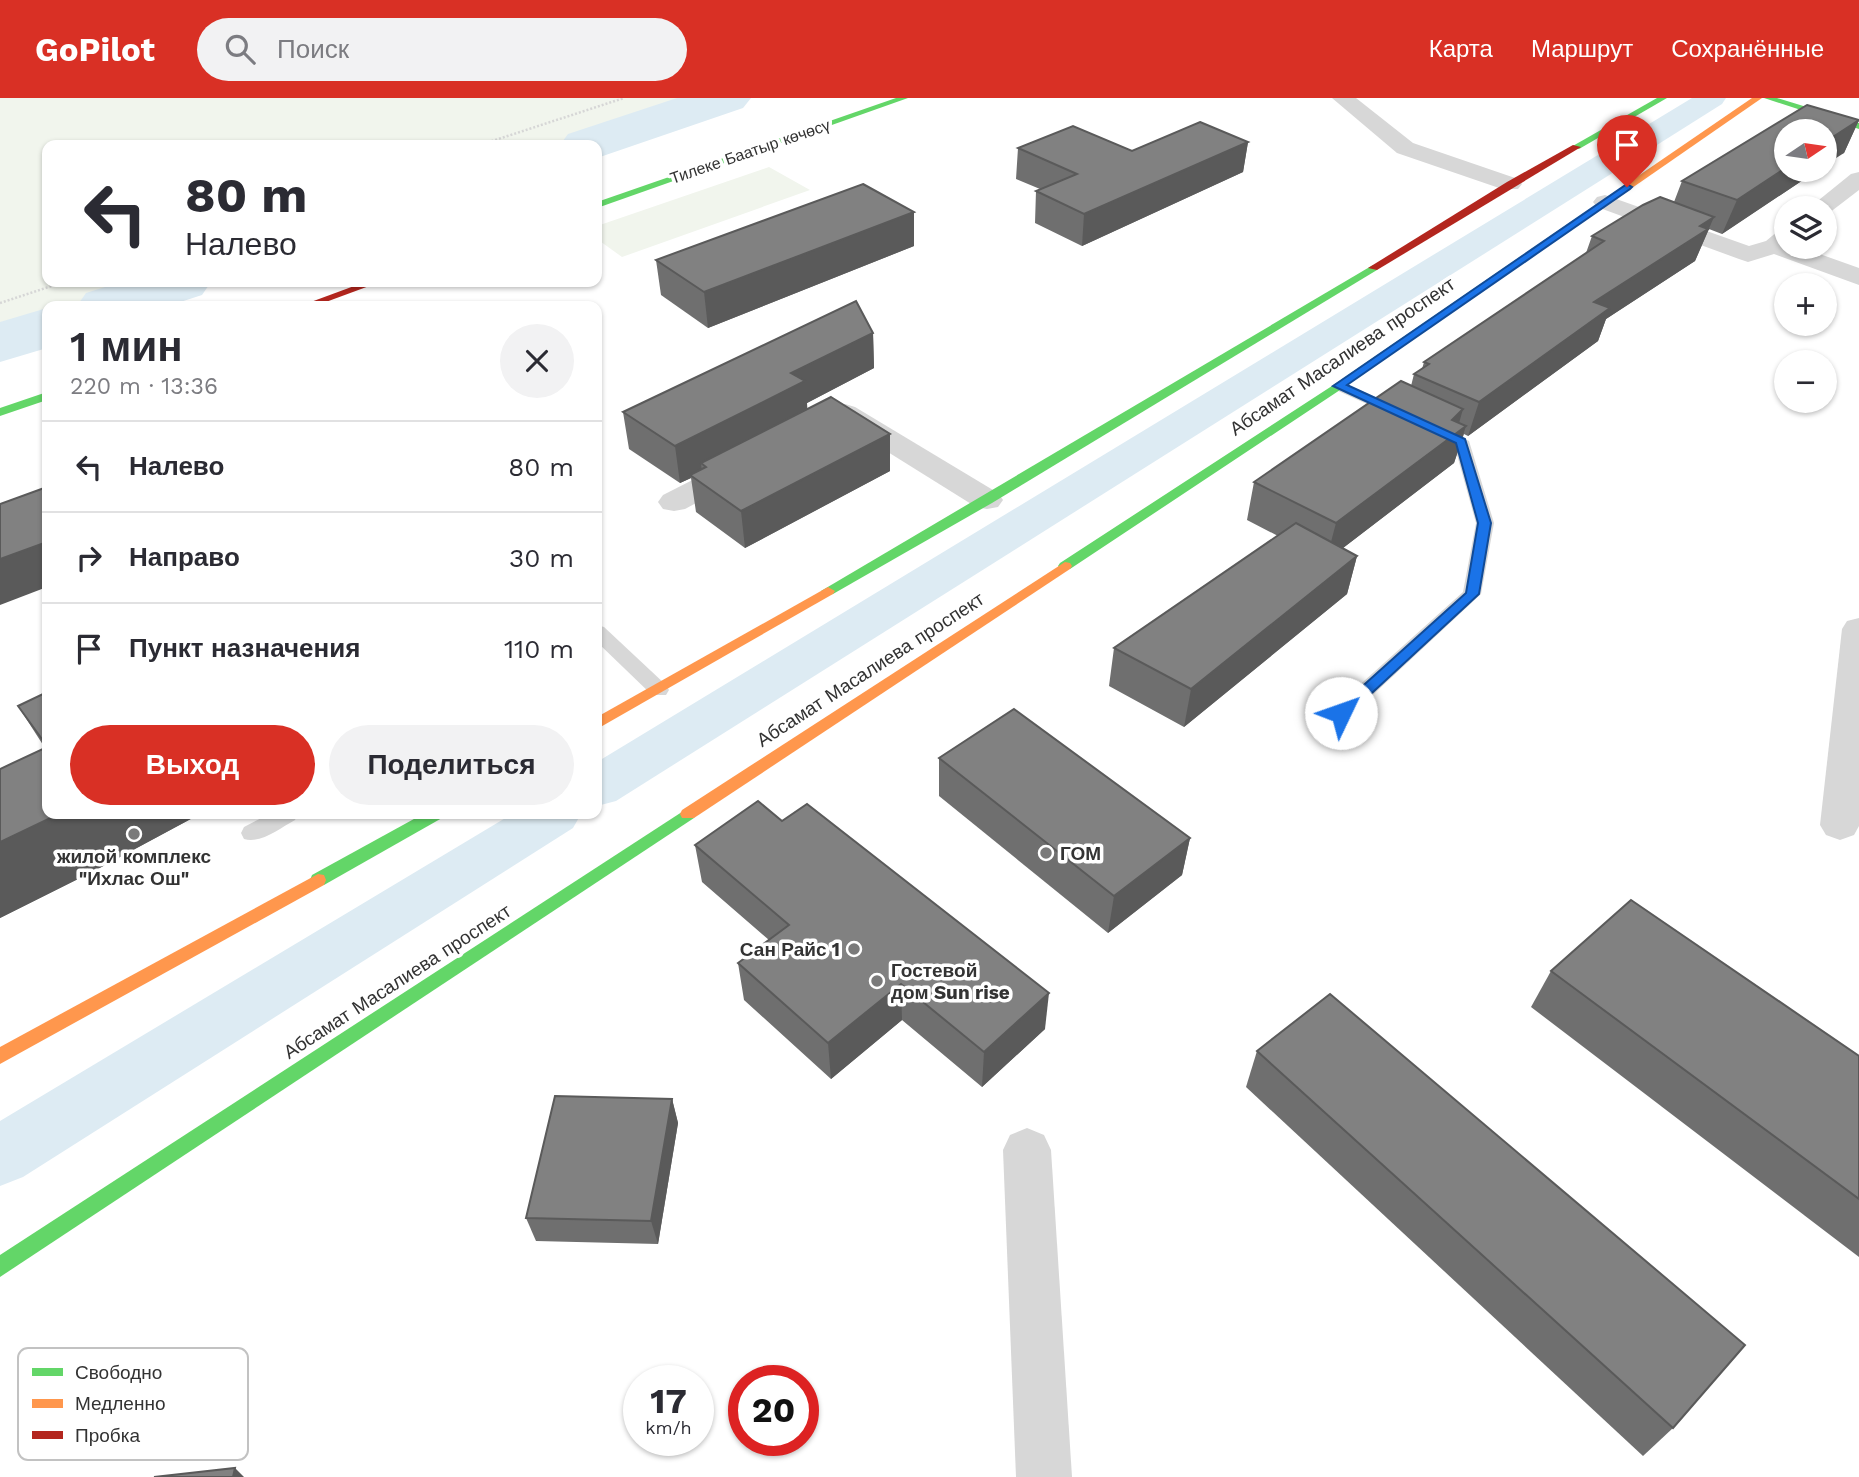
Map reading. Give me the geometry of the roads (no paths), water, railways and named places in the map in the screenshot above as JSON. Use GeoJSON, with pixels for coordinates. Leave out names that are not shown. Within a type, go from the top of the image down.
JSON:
{"type":"FeatureCollection","features":[{"type":"Feature","properties":{"kind":"main road","name":"Тилеке Баатыр көчөсү"},"geometry":{"type":"LineString","coordinates":[[602,203],[904,98]]}},
{"type":"Feature","properties":{"kind":"main road"},"geometry":{"type":"LineString","coordinates":[[602,721],[987,500],[1314,305],[1510,184],[1663,98]]}},
{"type":"Feature","properties":{"kind":"main road","name":"Абсамат Масалиева проспект"},"geometry":{"type":"LineString","coordinates":[[0,1267],[1339,386],[1758,98]]}},
{"type":"Feature","properties":{"kind":"main road"},"geometry":{"type":"LineString","coordinates":[[1768,98],[1859,126]]}},
{"type":"Feature","properties":{"kind":"main road"},"geometry":{"type":"LineString","coordinates":[[320,301],[360,287]]}},
{"type":"Feature","properties":{"kind":"main road"},"geometry":{"type":"LineString","coordinates":[[0,412],[42,398]]}},
{"type":"Feature","properties":{"kind":"main road"},"geometry":{"type":"LineString","coordinates":[[0,1056],[427,819]]}},
{"type":"Feature","properties":{"kind":"street"},"geometry":{"type":"LineString","coordinates":[[1343,98],[1405,148],[1510,184]]}},
{"type":"Feature","properties":{"kind":"street"},"geometry":{"type":"LineString","coordinates":[[1837,196],[1859,179]]}},
{"type":"Feature","properties":{"kind":"street"},"geometry":{"type":"LineString","coordinates":[[1605,202],[1748,254],[1774,244]]}},
{"type":"Feature","properties":{"kind":"street"},"geometry":{"type":"LineString","coordinates":[[1820,259],[1859,277]]}},
{"type":"Feature","properties":{"kind":"street"},"geometry":{"type":"LineString","coordinates":[[821,425],[845,413],[987,500]]}},
{"type":"Feature","properties":{"kind":"street"},"geometry":{"type":"LineString","coordinates":[[674,502],[760,457]]}},
{"type":"Feature","properties":{"kind":"street"},"geometry":{"type":"LineString","coordinates":[[1840,825],[1859,629]]}},
{"type":"Feature","properties":{"kind":"street"},"geometry":{"type":"LineString","coordinates":[[1027,1150],[1044,1477]]}},
{"type":"Feature","properties":{"kind":"lane"},"geometry":{"type":"LineString","coordinates":[[1339,386],[1461,441],[1485,523],[1472,594],[1341,713]]}},
{"type":"Feature","properties":{"kind":"lane"},"geometry":{"type":"LineString","coordinates":[[602,641],[659,690]]}},
{"type":"Feature","properties":{"kind":"lane"},"geometry":{"type":"LineString","coordinates":[[252,833],[278,819]]}},
{"type":"Feature","properties":{"kind":"waterway"},"geometry":{"type":"LineString","coordinates":[[601,140],[726,98]]}},
{"type":"Feature","properties":{"kind":"waterway"},"geometry":{"type":"LineString","coordinates":[[602,784],[1712,98]]}},
{"type":"Feature","properties":{"kind":"waterway"},"geometry":{"type":"LineString","coordinates":[[123,301],[166,287]]}},
{"type":"Feature","properties":{"kind":"waterway"},"geometry":{"type":"LineString","coordinates":[[0,343],[42,329]]}},
{"type":"Feature","properties":{"kind":"waterway"},"geometry":{"type":"LineString","coordinates":[[0,1156],[546,819]]}},
{"type":"Feature","properties":{"kind":"place","name":"жилой комплекс \"Ихлас Ош\""},"geometry":{"type":"Point","coordinates":[134,834]}},
{"type":"Feature","properties":{"kind":"place","name":"ГОМ"},"geometry":{"type":"Point","coordinates":[1046,853]}},
{"type":"Feature","properties":{"kind":"place","name":"Сан Райс 1"},"geometry":{"type":"Point","coordinates":[854,949]}},
{"type":"Feature","properties":{"kind":"place","name":"Гостевой дом Sun rise"},"geometry":{"type":"Point","coordinates":[877,981]}}]}
